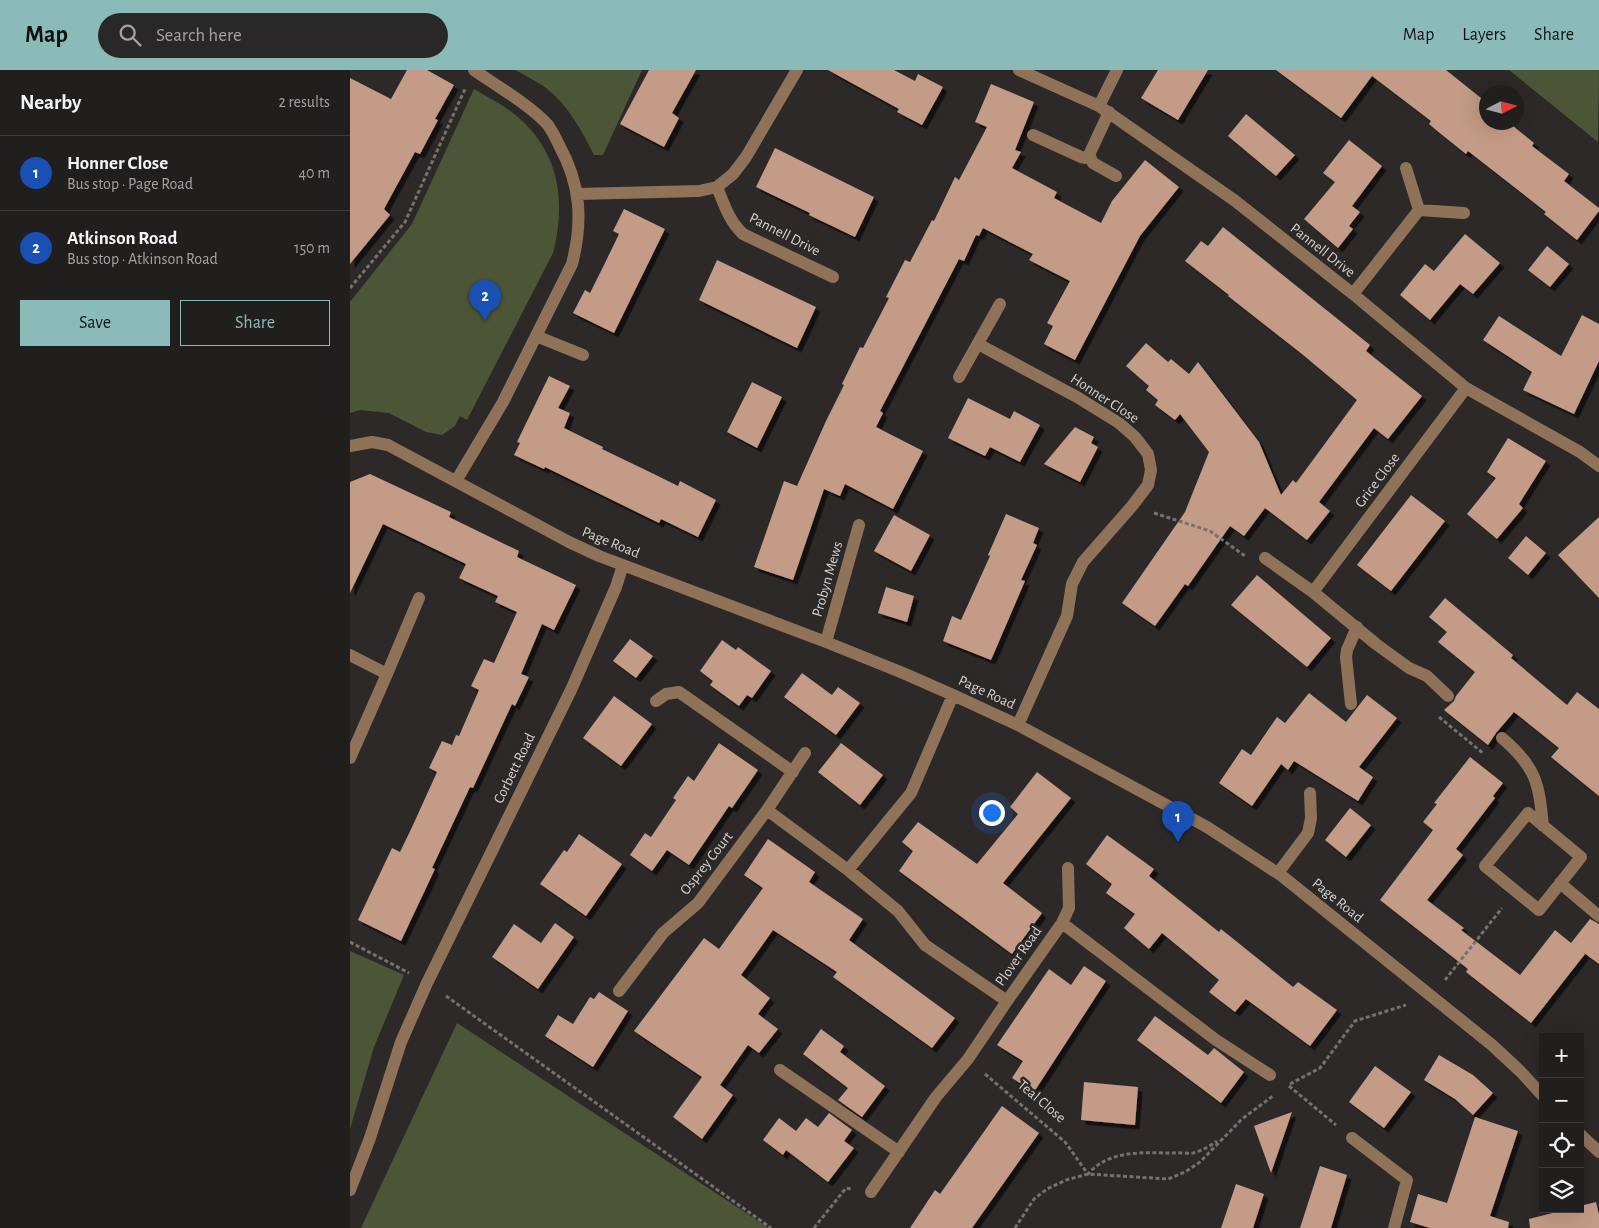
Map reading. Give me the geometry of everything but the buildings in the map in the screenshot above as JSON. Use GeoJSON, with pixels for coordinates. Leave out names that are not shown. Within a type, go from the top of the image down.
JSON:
{"type":"FeatureCollection","features":[{"type":"Feature","properties":{"kind":"street"},"geometry":{"type":"LineString","coordinates":[[456,481],[503,402],[572,264],[578,230],[575,180],[549,126],[536,113],[474,70]]}},
{"type":"Feature","properties":{"kind":"street"},"geometry":{"type":"LineString","coordinates":[[577,194],[699,191],[717,187],[733,174],[746,157],[797,70]]}},
{"type":"Feature","properties":{"kind":"street","name":"Pannell Drive"},"geometry":{"type":"LineString","coordinates":[[1019,70],[1104,109],[1234,200],[1353,294],[1466,388],[1580,452],[1599,466]]}},
{"type":"Feature","properties":{"kind":"street"},"geometry":{"type":"LineString","coordinates":[[1033,135],[1086,158],[1116,70]]}},
{"type":"Feature","properties":{"kind":"street"},"geometry":{"type":"LineString","coordinates":[[1088,155],[1094,163],[1116,176]]}},
{"type":"Feature","properties":{"kind":"street"},"geometry":{"type":"LineString","coordinates":[[1406,168],[1419,210]]}},
{"type":"Feature","properties":{"kind":"street","name":"Pannell Drive"},"geometry":{"type":"LineString","coordinates":[[717,187],[735,227],[743,234],[833,277]]}},
{"type":"Feature","properties":{"kind":"street"},"geometry":{"type":"LineString","coordinates":[[1353,294],[1419,210]]}},
{"type":"Feature","properties":{"kind":"street"},"geometry":{"type":"LineString","coordinates":[[1419,210],[1464,213]]}},
{"type":"Feature","properties":{"kind":"street"},"geometry":{"type":"LineString","coordinates":[[959,377],[1000,304]]}},
{"type":"Feature","properties":{"kind":"street"},"geometry":{"type":"LineString","coordinates":[[536,336],[583,355]]}},
{"type":"Feature","properties":{"kind":"street","name":"Honner Close"},"geometry":{"type":"LineString","coordinates":[[978,344],[1076,397],[1119,423],[1135,436],[1148,454],[1151,470],[1148,485],[1083,562],[1072,584],[1067,616],[1018,725]]}},
{"type":"Feature","properties":{"kind":"street","name":"Grice Close"},"geometry":{"type":"LineString","coordinates":[[1313,592],[1466,388]]}},
{"type":"Feature","properties":{"kind":"street","name":"Page Road"},"geometry":{"type":"LineString","coordinates":[[350,446],[372,442],[388,446],[569,542],[623,565],[903,672],[1018,725],[1207,826],[1278,873],[1431,998],[1492,1045],[1539,1092]]}},
{"type":"Feature","properties":{"kind":"street","name":"Probyn Mews"},"geometry":{"type":"LineString","coordinates":[[826,642],[859,525]]}},
{"type":"Feature","properties":{"kind":"street"},"geometry":{"type":"LineString","coordinates":[[1265,558],[1313,592],[1402,663],[1427,676],[1448,696]]}},
{"type":"Feature","properties":{"kind":"street","name":"Corbett Road"},"geometry":{"type":"LineString","coordinates":[[350,1190],[370,1138],[401,1042],[427,983],[570,690],[616,587],[623,565]]}},
{"type":"Feature","properties":{"kind":"street"},"geometry":{"type":"LineString","coordinates":[[350,758],[419,598]]}},
{"type":"Feature","properties":{"kind":"street"},"geometry":{"type":"LineString","coordinates":[[1351,704],[1346,657],[1357,626]]}},
{"type":"Feature","properties":{"kind":"street"},"geometry":{"type":"LineString","coordinates":[[350,655],[387,674]]}},
{"type":"Feature","properties":{"kind":"street"},"geometry":{"type":"LineString","coordinates":[[656,701],[666,694],[679,692],[792,772]]}},
{"type":"Feature","properties":{"kind":"street"},"geometry":{"type":"LineString","coordinates":[[848,870],[911,793],[953,695]]}},
{"type":"Feature","properties":{"kind":"street"},"geometry":{"type":"LineString","coordinates":[[1502,738],[1523,757],[1533,775],[1541,799],[1543,826]]}},
{"type":"Feature","properties":{"kind":"street","name":"Osprey Court"},"geometry":{"type":"LineString","coordinates":[[618,992],[662,933],[698,903],[767,810],[805,753]]}},
{"type":"Feature","properties":{"kind":"street"},"geometry":{"type":"LineString","coordinates":[[1278,873],[1308,833],[1311,818],[1310,792]]}},
{"type":"Feature","properties":{"kind":"street","name":"Plover Road"},"geometry":{"type":"LineString","coordinates":[[767,810],[898,910],[925,945],[1006,1001],[1062,923],[1216,1040],[1270,1075]]}},
{"type":"Feature","properties":{"kind":"street"},"geometry":{"type":"LineString","coordinates":[[1528,814],[1543,826],[1582,857],[1539,910],[1485,866],[1528,814]]}},
{"type":"Feature","properties":{"kind":"street"},"geometry":{"type":"LineString","coordinates":[[1062,923],[1069,908],[1068,868]]}},
{"type":"Feature","properties":{"kind":"street"},"geometry":{"type":"LineString","coordinates":[[1560,884],[1599,916]]}},
{"type":"Feature","properties":{"kind":"street"},"geometry":{"type":"LineString","coordinates":[[871,1192],[936,1097],[968,1059],[1006,1001]]}},
{"type":"Feature","properties":{"kind":"street"},"geometry":{"type":"LineString","coordinates":[[780,1070],[899,1152]]}},
{"type":"Feature","properties":{"kind":"street"},"geometry":{"type":"LineString","coordinates":[[1352,1138],[1407,1180],[1394,1228]]}},
{"type":"Feature","properties":{"kind":"street"},"geometry":{"type":"LineString","coordinates":[[1584,1138],[1599,1152]]}},
{"type":"Feature","properties":{"kind":"path"},"geometry":{"type":"LineString","coordinates":[[350,288],[405,222],[468,83]]}},
{"type":"Feature","properties":{"kind":"path"},"geometry":{"type":"LineString","coordinates":[[1132,506],[1210,531],[1258,565],[1265,558]]}},
{"type":"Feature","properties":{"kind":"path"},"geometry":{"type":"LineString","coordinates":[[1288,1085],[1320,1068],[1355,1021],[1431,998],[1516,890]]}},
{"type":"Feature","properties":{"kind":"path"},"geometry":{"type":"LineString","coordinates":[[350,942],[427,983],[771,1228]]}},
{"type":"Feature","properties":{"kind":"path","name":"Teal Close"},"geometry":{"type":"LineString","coordinates":[[968,1059],[1065,1142],[1088,1174]]}},
{"type":"Feature","properties":{"kind":"path"},"geometry":{"type":"LineString","coordinates":[[1270,1075],[1288,1085],[1352,1138]]}},
{"type":"Feature","properties":{"kind":"path"},"geometry":{"type":"LineString","coordinates":[[1015,1228],[1034,1199],[1047,1189],[1066,1180],[1088,1174],[1168,1179],[1185,1172],[1200,1162],[1242,1119],[1280,1090]]}},
{"type":"Feature","properties":{"kind":"path"},"geometry":{"type":"LineString","coordinates":[[1088,1174],[1097,1164],[1116,1156],[1137,1153],[1192,1154],[1223,1137]]}},
{"type":"Feature","properties":{"kind":"path"},"geometry":{"type":"LineString","coordinates":[[814,1228],[846,1188],[871,1192]]}},
{"type":"Feature","properties":{"kind":"green space"},"geometry":{"type":"Polygon","coordinates":[[[515,70],[642,70],[603,155],[594,155],[568,110],[561,102],[546,88],[515,70]]]}},
{"type":"Feature","properties":{"kind":"green space"},"geometry":{"type":"Polygon","coordinates":[[[1509,70],[1599,70],[1598,142],[1509,70]]]}},
{"type":"Feature","properties":{"kind":"green space"},"geometry":{"type":"Polygon","coordinates":[[[474,89],[514,114],[533,132],[551,163],[559,198],[559,216],[553,253],[467,420],[460,416],[455,426],[442,435],[426,432],[389,413],[360,410],[350,413],[350,302],[412,224],[474,89]]]}},
{"type":"Feature","properties":{"kind":"green space"},"geometry":{"type":"Polygon","coordinates":[[[350,951],[404,975],[374,1047],[350,1129],[350,951]]]}},
{"type":"Feature","properties":{"kind":"green space"},"geometry":{"type":"Polygon","coordinates":[[[457,1023],[769,1228],[361,1228],[457,1023]]]}},
{"type":"Feature","properties":{"kind":"place","name":"Atkinson Road"},"geometry":{"type":"Point","coordinates":[485,321]}},
{"type":"Feature","properties":{"kind":"place","name":"Honner Close"},"geometry":{"type":"Point","coordinates":[1178,842]}}]}
